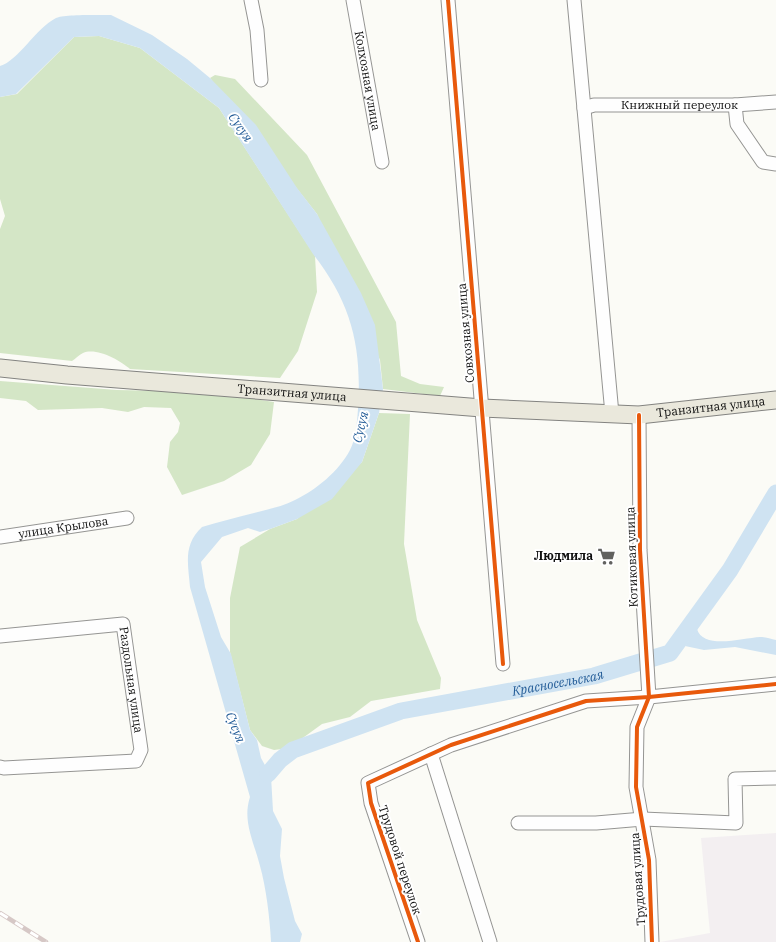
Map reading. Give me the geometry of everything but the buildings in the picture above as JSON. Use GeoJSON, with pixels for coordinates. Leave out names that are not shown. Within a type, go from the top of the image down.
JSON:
{"type":"FeatureCollection","features":[{"type":"Feature","properties":{"kind":"main road","name":"Транзитная улица"},"geometry":{"type":"LineString","coordinates":[[0,368],[482,408],[612,414],[639,415],[776,400]]}},
{"type":"Feature","properties":{"kind":"street"},"geometry":{"type":"LineString","coordinates":[[251,0],[257,30],[262,80]]}},
{"type":"Feature","properties":{"kind":"street","name":"Колхозная улица"},"geometry":{"type":"LineString","coordinates":[[353,0],[382,162]]}},
{"type":"Feature","properties":{"kind":"street","name":"Совхозная улица"},"geometry":{"type":"LineString","coordinates":[[448,0],[503,664]]}},
{"type":"Feature","properties":{"kind":"street"},"geometry":{"type":"LineString","coordinates":[[574,0],[612,414]]}},
{"type":"Feature","properties":{"kind":"street","name":"Книжный переулок"},"geometry":{"type":"LineString","coordinates":[[584,108],[594,105],[735,105],[776,102]]}},
{"type":"Feature","properties":{"kind":"street"},"geometry":{"type":"LineString","coordinates":[[735,105],[737,124],[763,162],[776,164]]}},
{"type":"Feature","properties":{"kind":"street","name":"Котиковая улица"},"geometry":{"type":"LineString","coordinates":[[639,415],[640,550],[649,697]]}},
{"type":"Feature","properties":{"kind":"street","name":"улица Крылова"},"geometry":{"type":"LineString","coordinates":[[0,538],[127,518]]}},
{"type":"Feature","properties":{"kind":"street","name":"Раздольная улица"},"geometry":{"type":"LineString","coordinates":[[0,636],[123,624],[141,750],[136,761],[0,767]]}},
{"type":"Feature","properties":{"kind":"street"},"geometry":{"type":"LineString","coordinates":[[490,942],[431,754],[451,745],[586,701],[649,697],[776,684]]}},
{"type":"Feature","properties":{"kind":"street","name":"Трудовая улица"},"geometry":{"type":"LineString","coordinates":[[649,697],[637,727],[636,787],[643,819],[649,860],[652,942]]}},
{"type":"Feature","properties":{"kind":"street","name":"Трудовой переулок"},"geometry":{"type":"LineString","coordinates":[[418,942],[371,803],[368,783],[431,754]]}},
{"type":"Feature","properties":{"kind":"street"},"geometry":{"type":"LineString","coordinates":[[518,823],[596,823],[643,819],[736,823],[735,779],[776,778]]}},
{"type":"Feature","properties":{"kind":"shaded area"},"geometry":{"type":"Polygon","coordinates":[[[776,833],[776,942],[660,942],[710,933],[701,838],[776,833]]]}},
{"type":"Feature","properties":{"kind":"green space"},"geometry":{"type":"Polygon","coordinates":[[[99,36],[140,48],[219,108],[315,256],[317,292],[298,351],[280,378],[130,369],[108,355],[94,352],[83,353],[72,361],[0,353],[0,229],[5,216],[0,199],[0,97],[17,94],[74,37],[99,36]]]}},
{"type":"Feature","properties":{"kind":"green space"},"geometry":{"type":"Polygon","coordinates":[[[215,75],[235,79],[307,155],[396,322],[401,376],[420,384],[444,387],[440,396],[383,389],[380,360],[317,214],[210,78],[215,75]]]}},
{"type":"Feature","properties":{"kind":"green space"},"geometry":{"type":"Polygon","coordinates":[[[0,381],[117,390],[210,392],[274,402],[270,434],[251,465],[224,481],[182,495],[167,467],[170,442],[178,432],[180,423],[171,408],[144,407],[128,412],[102,408],[38,410],[26,401],[0,398],[0,381]]]}},
{"type":"Feature","properties":{"kind":"green space"},"geometry":{"type":"Polygon","coordinates":[[[379,413],[410,414],[404,544],[417,620],[441,678],[440,689],[371,701],[350,717],[322,724],[289,748],[274,750],[262,746],[250,730],[230,652],[230,598],[240,547],[270,529],[297,519],[362,462],[379,413]]]}},
{"type":"Feature","properties":{"kind":"water","name":"Сусуя"},"geometry":{"type":"Polygon","coordinates":[[[111,15],[152,35],[187,59],[210,78],[256,125],[297,188],[317,214],[361,293],[375,325],[383,389],[379,413],[362,462],[332,499],[297,519],[270,529],[260,532],[248,528],[222,537],[201,562],[205,587],[221,637],[231,654],[250,730],[257,740],[261,758],[271,776],[273,811],[282,829],[280,856],[295,921],[302,934],[300,942],[271,942],[269,913],[264,884],[248,823],[247,815],[250,797],[190,587],[188,555],[192,541],[202,527],[275,508],[290,502],[311,491],[340,465],[352,446],[356,430],[359,387],[356,346],[352,327],[337,291],[219,108],[140,48],[99,36],[74,37],[16,94],[0,97],[0,66],[14,58],[41,29],[49,23],[56,18],[66,16],[111,15]]]}},
{"type":"Feature","properties":{"kind":"water"},"geometry":{"type":"Polygon","coordinates":[[[697,629],[701,635],[707,639],[715,641],[760,637],[776,640],[776,655],[735,647],[704,650],[685,646],[697,629]]]}},
{"type":"Feature","properties":{"kind":"waterway","name":"Красносельская"},"geometry":{"type":"LineString","coordinates":[[268,774],[280,760],[293,750],[401,711],[594,676],[670,653],[730,570],[776,493]]}},
{"type":"Feature","properties":{"kind":"railway"},"geometry":{"type":"LineString","coordinates":[[0,913],[46,942]]}},
{"type":"Feature","properties":{"kind":"cycle path"},"geometry":{"type":"LineString","coordinates":[[448,0],[503,664]]}},
{"type":"Feature","properties":{"kind":"cycle path"},"geometry":{"type":"LineString","coordinates":[[639,415],[640,550],[649,697],[637,727],[636,787],[649,860],[652,942]]}},
{"type":"Feature","properties":{"kind":"cycle path"},"geometry":{"type":"LineString","coordinates":[[418,942],[371,803],[368,783],[451,745],[586,701],[649,697],[776,684]]}},
{"type":"Feature","properties":{"kind":"place","name":"Людмила"},"geometry":{"type":"Point","coordinates":[606,556]}}]}
